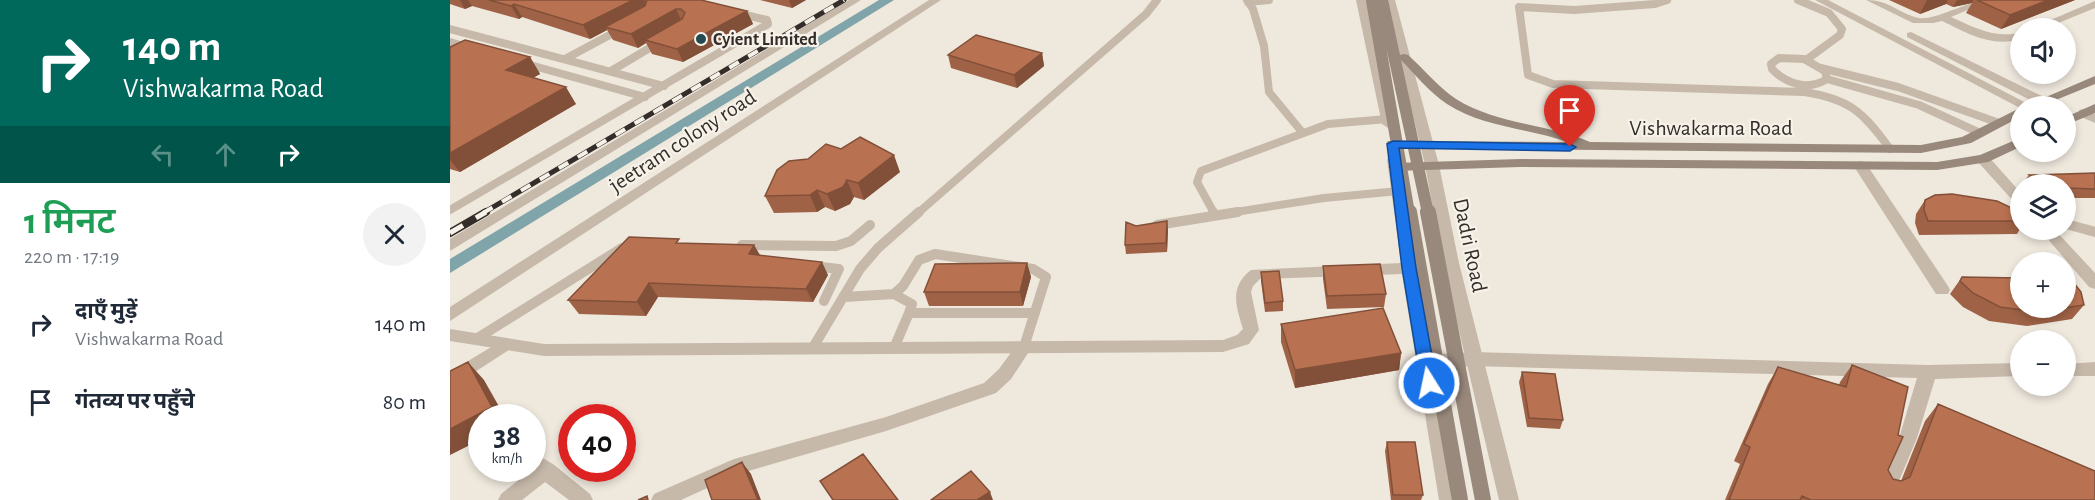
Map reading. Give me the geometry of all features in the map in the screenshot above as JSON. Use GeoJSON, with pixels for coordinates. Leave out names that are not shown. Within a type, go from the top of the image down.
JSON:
{"type":"FeatureCollection","features":[{"type":"Feature","properties":{"kind":"main road"},"geometry":{"type":"LineString","coordinates":[[1371,0],[1460,500]]}},
{"type":"Feature","properties":{"kind":"main road"},"geometry":{"type":"LineString","coordinates":[[1382,0],[1422,181],[1483,500]]}},
{"type":"Feature","properties":{"kind":"main road"},"geometry":{"type":"LineString","coordinates":[[1404,57],[1438,91],[1459,106],[1560,133],[1590,147]]}},
{"type":"Feature","properties":{"kind":"main road"},"geometry":{"type":"LineString","coordinates":[[2056,96],[2095,80]]}},
{"type":"Feature","properties":{"kind":"main road"},"geometry":{"type":"LineString","coordinates":[[2076,118],[2091,113]]}},
{"type":"Feature","properties":{"kind":"main road","name":"Vishwakarma Road"},"geometry":{"type":"LineString","coordinates":[[1393,144],[1929,148],[1966,140],[2010,117]]}},
{"type":"Feature","properties":{"kind":"main road","name":"Vishwakarma Road"},"geometry":{"type":"LineString","coordinates":[[1395,167],[1432,165],[1937,166],[1983,159],[2010,147]]}},
{"type":"Feature","properties":{"kind":"street"},"geometry":{"type":"LineString","coordinates":[[450,246],[856,0]]}},
{"type":"Feature","properties":{"kind":"street","name":"jeetram colony road"},"geometry":{"type":"LineString","coordinates":[[450,315],[936,0]]}},
{"type":"Feature","properties":{"kind":"street"},"geometry":{"type":"LineString","coordinates":[[1361,0],[1393,144],[1409,268],[1449,500]]}},
{"type":"Feature","properties":{"kind":"street","name":"Dadri Road"},"geometry":{"type":"LineString","coordinates":[[1390,0],[1432,165],[1473,359],[1509,500]]}},
{"type":"Feature","properties":{"kind":"street"},"geometry":{"type":"LineString","coordinates":[[1820,0],[2010,98]]}},
{"type":"Feature","properties":{"kind":"street"},"geometry":{"type":"LineString","coordinates":[[1841,0],[2022,91],[2028,96]]}},
{"type":"Feature","properties":{"kind":"street"},"geometry":{"type":"LineString","coordinates":[[1874,0],[1917,21],[1941,16],[1986,0]]}},
{"type":"Feature","properties":{"kind":"street"},"geometry":{"type":"LineString","coordinates":[[2062,18],[2095,4]]}},
{"type":"Feature","properties":{"kind":"street"},"geometry":{"type":"LineString","coordinates":[[1941,16],[1994,38],[2010,39]]}},
{"type":"Feature","properties":{"kind":"street"},"geometry":{"type":"LineString","coordinates":[[1983,159],[2010,190]]}},
{"type":"Feature","properties":{"kind":"street"},"geometry":{"type":"LineString","coordinates":[[1860,165],[1942,290]]}},
{"type":"Feature","properties":{"kind":"street"},"geometry":{"type":"LineString","coordinates":[[2056,240],[2095,283]]}},
{"type":"Feature","properties":{"kind":"street"},"geometry":{"type":"LineString","coordinates":[[450,335],[544,350],[1223,346],[1243,340],[1251,330],[1242,290],[1245,280],[1256,274],[1409,268]]}},
{"type":"Feature","properties":{"kind":"street"},"geometry":{"type":"LineString","coordinates":[[450,381],[506,344]]}},
{"type":"Feature","properties":{"kind":"street"},"geometry":{"type":"LineString","coordinates":[[661,500],[734,467],[886,424],[990,388],[1005,374],[1024,347]]}},
{"type":"Feature","properties":{"kind":"street"},"geometry":{"type":"LineString","coordinates":[[1425,362],[1473,359],[1928,372],[2010,370]]}},
{"type":"Feature","properties":{"kind":"street"},"geometry":{"type":"LineString","coordinates":[[2076,370],[2095,369]]}},
{"type":"Feature","properties":{"kind":"street"},"geometry":{"type":"LineString","coordinates":[[1887,487],[1908,438],[1928,372]]}},
{"type":"Feature","properties":{"kind":"street"},"geometry":{"type":"LineString","coordinates":[[546,471],[583,500]]}},
{"type":"Feature","properties":{"kind":"street"},"geometry":{"type":"LineString","coordinates":[[508,500],[524,482]]}},
{"type":"Feature","properties":{"kind":"lane"},"geometry":{"type":"LineString","coordinates":[[812,349],[860,269],[878,248],[1146,14],[1157,0]]}},
{"type":"Feature","properties":{"kind":"lane"},"geometry":{"type":"LineString","coordinates":[[1269,0],[1247,1],[1264,46],[1269,92],[1302,132]]}},
{"type":"Feature","properties":{"kind":"lane"},"geometry":{"type":"LineString","coordinates":[[1667,0],[1655,4],[1574,10],[1518,3],[1528,75],[1538,81],[1553,84],[1804,92],[1833,96],[1851,104],[1865,115],[1890,149]]}},
{"type":"Feature","properties":{"kind":"lane"},"geometry":{"type":"LineString","coordinates":[[1798,0],[1821,8],[1838,20],[1842,29],[1840,35],[1806,60]]}},
{"type":"Feature","properties":{"kind":"lane"},"geometry":{"type":"LineString","coordinates":[[450,210],[768,24],[766,20],[725,10]]}},
{"type":"Feature","properties":{"kind":"lane"},"geometry":{"type":"LineString","coordinates":[[565,59],[627,26]]}},
{"type":"Feature","properties":{"kind":"lane"},"geometry":{"type":"LineString","coordinates":[[450,29],[664,86]]}},
{"type":"Feature","properties":{"kind":"lane"},"geometry":{"type":"LineString","coordinates":[[611,71],[667,38]]}},
{"type":"Feature","properties":{"kind":"lane"},"geometry":{"type":"LineString","coordinates":[[450,42],[471,48]]}},
{"type":"Feature","properties":{"kind":"lane"},"geometry":{"type":"LineString","coordinates":[[502,49],[510,45]]}},
{"type":"Feature","properties":{"kind":"lane"},"geometry":{"type":"LineString","coordinates":[[1980,133],[1919,105],[1827,79],[1817,84],[1800,84],[1782,78],[1772,69],[1771,64],[1779,58],[1806,60],[1821,68],[1898,87],[1999,123]]}},
{"type":"Feature","properties":{"kind":"lane"},"geometry":{"type":"LineString","coordinates":[[515,60],[645,97]]}},
{"type":"Feature","properties":{"kind":"lane"},"geometry":{"type":"LineString","coordinates":[[1821,68],[1827,79]]}},
{"type":"Feature","properties":{"kind":"lane"},"geometry":{"type":"LineString","coordinates":[[1215,215],[1197,182],[1197,176],[1201,171],[1302,132],[1348,120],[1387,119]]}},
{"type":"Feature","properties":{"kind":"lane"},"geometry":{"type":"LineString","coordinates":[[1148,226],[1324,198],[1399,191]]}},
{"type":"Feature","properties":{"kind":"lane"},"geometry":{"type":"LineString","coordinates":[[729,245],[836,246],[850,241],[870,225]]}},
{"type":"Feature","properties":{"kind":"lane"},"geometry":{"type":"LineString","coordinates":[[2076,227],[2095,232]]}},
{"type":"Feature","properties":{"kind":"lane"},"geometry":{"type":"LineString","coordinates":[[476,339],[632,243]]}},
{"type":"Feature","properties":{"kind":"lane"},"geometry":{"type":"LineString","coordinates":[[894,294],[903,286],[919,260],[935,254],[1033,269],[1046,277],[1024,347]]}},
{"type":"Feature","properties":{"kind":"lane"},"geometry":{"type":"LineString","coordinates":[[798,266],[860,269]]}},
{"type":"Feature","properties":{"kind":"lane"},"geometry":{"type":"LineString","coordinates":[[824,301],[839,269]]}},
{"type":"Feature","properties":{"kind":"lane"},"geometry":{"type":"LineString","coordinates":[[844,297],[894,294],[912,304],[894,348]]}},
{"type":"Feature","properties":{"kind":"lane"},"geometry":{"type":"LineString","coordinates":[[909,314],[1035,313]]}},
{"type":"Feature","properties":{"kind":"building"},"geometry":{"type":"Polygon","coordinates":[[[489,0],[633,0],[583,25],[514,4],[511,6],[489,0]]]}},
{"type":"Feature","properties":{"kind":"building"},"geometry":{"type":"Polygon","coordinates":[[[647,0],[701,0],[747,11],[677,49],[645,40],[682,19],[685,13],[681,9],[676,9],[631,34],[605,27],[645,6],[647,0]]]}},
{"type":"Feature","properties":{"kind":"building"},"geometry":{"type":"Polygon","coordinates":[[[1977,0],[2048,0],[2010,15],[1977,0]]]}},
{"type":"Feature","properties":{"kind":"building"},"geometry":{"type":"Polygon","coordinates":[[[976,35],[1042,53],[1014,75],[948,55],[976,35]]]}},
{"type":"Feature","properties":{"kind":"building"},"geometry":{"type":"Polygon","coordinates":[[[465,40],[530,57],[506,70],[566,87],[450,153],[450,47],[465,40]]]}},
{"type":"Feature","properties":{"kind":"building"},"geometry":{"type":"Polygon","coordinates":[[[860,137],[894,155],[858,183],[847,180],[843,187],[827,194],[817,190],[810,195],[765,196],[777,170],[789,161],[808,159],[826,144],[841,149],[860,137]]]}},
{"type":"Feature","properties":{"kind":"building"},"geometry":{"type":"Polygon","coordinates":[[[2095,173],[2095,189],[2076,188],[2076,174],[2062,174],[2095,173]]]}},
{"type":"Feature","properties":{"kind":"building"},"geometry":{"type":"Polygon","coordinates":[[[1952,194],[1997,201],[2010,207],[2010,221],[1928,221],[1924,210],[1925,200],[1935,195],[1952,194]]]}},
{"type":"Feature","properties":{"kind":"building"},"geometry":{"type":"Polygon","coordinates":[[[1167,221],[1166,243],[1125,245],[1126,222],[1136,226],[1167,221]]]}},
{"type":"Feature","properties":{"kind":"building"},"geometry":{"type":"Polygon","coordinates":[[[629,237],[679,239],[676,243],[754,245],[749,254],[822,262],[806,289],[649,283],[637,302],[568,300],[629,237]]]}},
{"type":"Feature","properties":{"kind":"building"},"geometry":{"type":"Polygon","coordinates":[[[1027,263],[1020,292],[924,292],[935,264],[1027,263]]]}},
{"type":"Feature","properties":{"kind":"building"},"geometry":{"type":"Polygon","coordinates":[[[1380,264],[1386,294],[1327,296],[1323,266],[1380,264]]]}},
{"type":"Feature","properties":{"kind":"building"},"geometry":{"type":"Polygon","coordinates":[[[1279,271],[1283,301],[1265,303],[1261,272],[1279,271]]]}},
{"type":"Feature","properties":{"kind":"building"},"geometry":{"type":"Polygon","coordinates":[[[1962,277],[2010,278],[2010,308],[2000,307],[1973,293],[1960,281],[1962,277]]]}},
{"type":"Feature","properties":{"kind":"building"},"geometry":{"type":"Polygon","coordinates":[[[2076,286],[2081,292],[2084,305],[2076,306],[2076,286]]]}},
{"type":"Feature","properties":{"kind":"building"},"geometry":{"type":"Polygon","coordinates":[[[1383,308],[1401,353],[1295,370],[1281,324],[1383,308]]]}},
{"type":"Feature","properties":{"kind":"building"},"geometry":{"type":"Polygon","coordinates":[[[468,362],[490,404],[468,404],[468,420],[450,429],[450,371],[468,362]]]}},
{"type":"Feature","properties":{"kind":"building"},"geometry":{"type":"Polygon","coordinates":[[[1852,365],[1908,387],[1898,435],[1903,437],[1888,470],[1893,479],[1901,481],[1910,477],[1938,404],[2095,471],[2095,500],[1811,500],[1802,496],[1800,500],[1729,500],[1750,447],[1744,444],[1778,367],[1846,387],[1852,365]]]}},
{"type":"Feature","properties":{"kind":"building"},"geometry":{"type":"Polygon","coordinates":[[[1522,372],[1555,374],[1563,420],[1529,418],[1522,372]]]}},
{"type":"Feature","properties":{"kind":"building"},"geometry":{"type":"Polygon","coordinates":[[[1387,442],[1415,442],[1423,495],[1393,495],[1387,442]]]}},
{"type":"Feature","properties":{"kind":"building"},"geometry":{"type":"Polygon","coordinates":[[[863,454],[898,500],[833,500],[820,481],[863,454]]]}},
{"type":"Feature","properties":{"kind":"building"},"geometry":{"type":"Polygon","coordinates":[[[742,462],[758,500],[712,500],[705,480],[742,462]]]}},
{"type":"Feature","properties":{"kind":"building"},"geometry":{"type":"Polygon","coordinates":[[[971,471],[990,492],[977,500],[931,500],[971,471]]]}},
{"type":"Feature","properties":{"kind":"waterway"},"geometry":{"type":"LineString","coordinates":[[450,267],[888,0]]}},
{"type":"Feature","properties":{"kind":"railway"},"geometry":{"type":"LineString","coordinates":[[483,213],[844,0]]}},
{"type":"Feature","properties":{"kind":"railway"},"geometry":{"type":"LineString","coordinates":[[450,233],[486,212]]}},
{"type":"Feature","properties":{"kind":"place","name":"Cyient Limited"},"geometry":{"type":"Point","coordinates":[701,39]}},
{"type":"Feature","properties":{"kind":"route"},"geometry":{"type":"LineString","coordinates":[[1429,383],[1409,268],[1393,144],[1570,147]]}}]}
